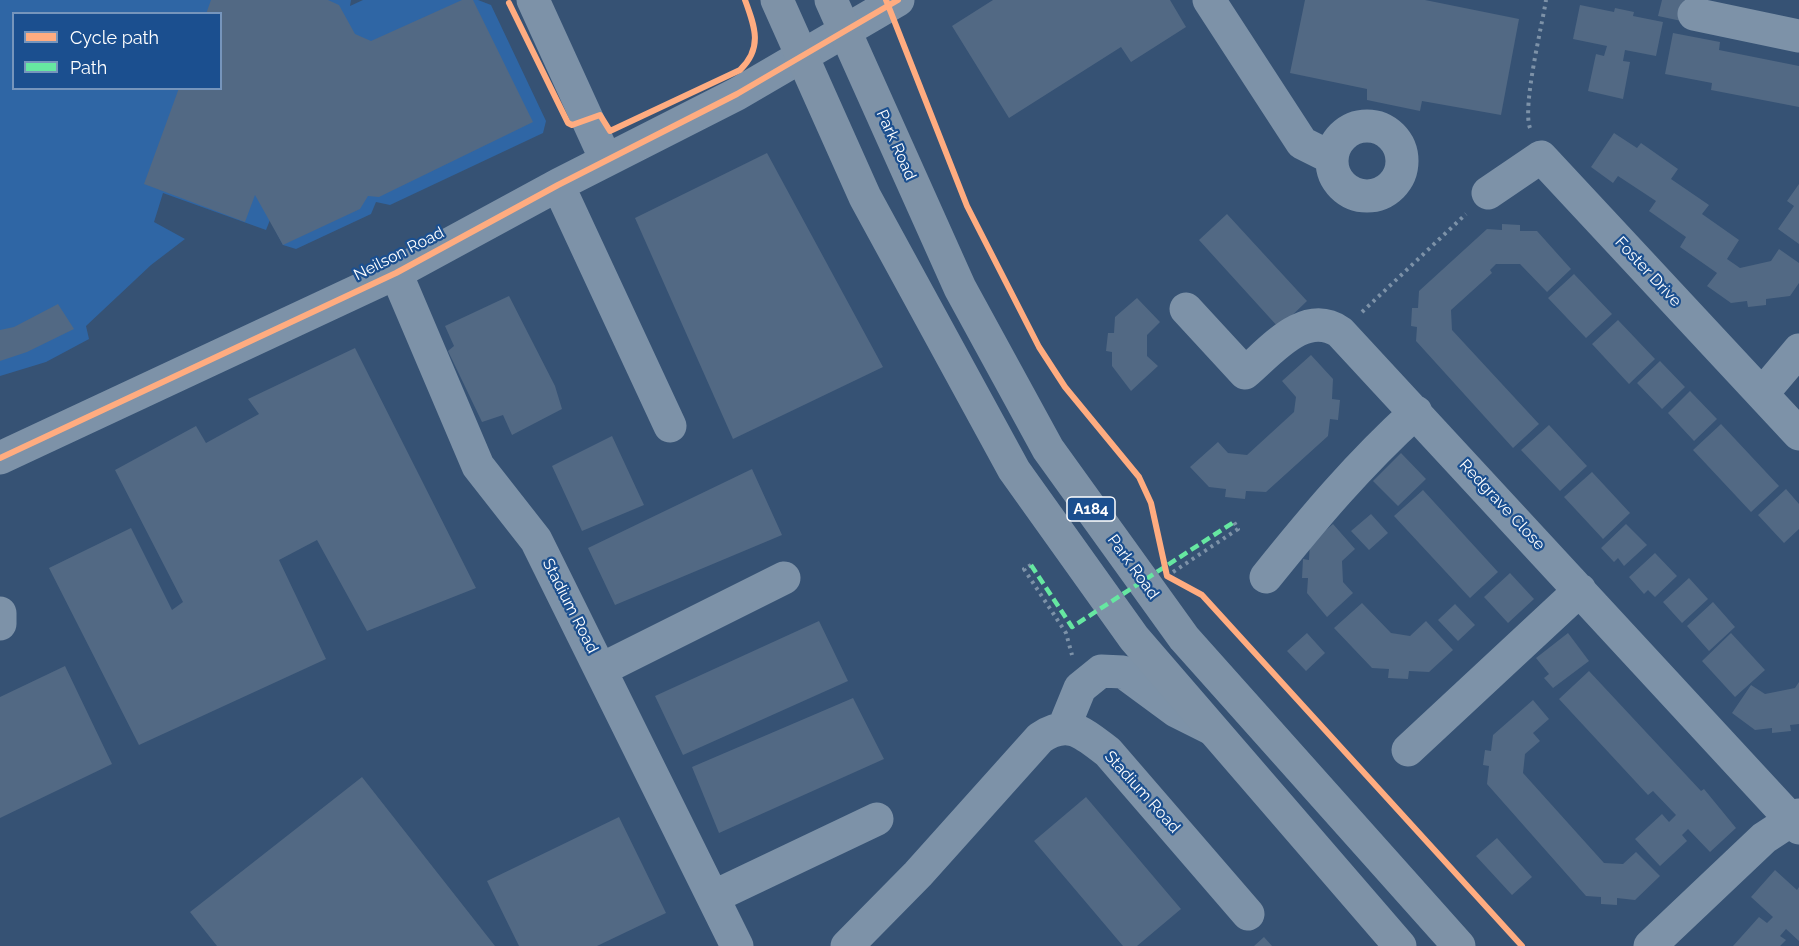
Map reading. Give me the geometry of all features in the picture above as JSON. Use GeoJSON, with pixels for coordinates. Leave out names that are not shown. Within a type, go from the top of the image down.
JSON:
{"type":"FeatureCollection","features":[{"type":"Feature","properties":{"kind":"highway","name":"A184"},"geometry":{"type":"LineString","coordinates":[[777,0],[865,197],[1014,470],[1134,638],[1400,946]]}},
{"type":"Feature","properties":{"kind":"highway","name":"Park Road"},"geometry":{"type":"LineString","coordinates":[[831,0],[960,288],[1048,449],[1184,638],[1459,946]]}},
{"type":"Feature","properties":{"kind":"street"},"geometry":{"type":"LineString","coordinates":[[533,0],[606,160]]}},
{"type":"Feature","properties":{"kind":"street","name":"Neilson Road"},"geometry":{"type":"LineString","coordinates":[[0,458],[396,273],[558,185],[737,94],[898,0]]}},
{"type":"Feature","properties":{"kind":"street"},"geometry":{"type":"LineString","coordinates":[[1209,0],[1222,34],[1302,143],[1332,158]]}},
{"type":"Feature","properties":{"kind":"street"},"geometry":{"type":"LineString","coordinates":[[1694,14],[1799,36]]}},
{"type":"Feature","properties":{"kind":"street"},"geometry":{"type":"LineString","coordinates":[[1488,193],[1541,157]]}},
{"type":"Feature","properties":{"kind":"street","name":"Foster Drive"},"geometry":{"type":"LineString","coordinates":[[1541,157],[1799,434]]}},
{"type":"Feature","properties":{"kind":"street"},"geometry":{"type":"LineString","coordinates":[[558,185],[670,426]]}},
{"type":"Feature","properties":{"kind":"street","name":"Stadium Road"},"geometry":{"type":"LineString","coordinates":[[396,273],[478,466],[536,540],[602,669],[737,946]]}},
{"type":"Feature","properties":{"kind":"street"},"geometry":{"type":"LineString","coordinates":[[1186,309],[1245,373],[1306,326],[1325,323],[1341,332]]}},
{"type":"Feature","properties":{"kind":"street","name":"Redgrave Close"},"geometry":{"type":"LineString","coordinates":[[1341,332],[1796,821]]}},
{"type":"Feature","properties":{"kind":"street"},"geometry":{"type":"LineString","coordinates":[[1762,394],[1799,350]]}},
{"type":"Feature","properties":{"kind":"street"},"geometry":{"type":"LineString","coordinates":[[1266,577],[1336,490],[1367,457],[1416,412]]}},
{"type":"Feature","properties":{"kind":"street"},"geometry":{"type":"LineString","coordinates":[[602,669],[784,578]]}},
{"type":"Feature","properties":{"kind":"street"},"geometry":{"type":"LineString","coordinates":[[1408,750],[1580,590]]}},
{"type":"Feature","properties":{"kind":"street"},"geometry":{"type":"LineString","coordinates":[[0,613],[0,624]]}},
{"type":"Feature","properties":{"kind":"street"},"geometry":{"type":"LineString","coordinates":[[848,946],[918,874],[1040,738],[1052,729],[1064,727],[1080,688],[1101,671],[1123,672],[1176,711],[1212,729]]}},
{"type":"Feature","properties":{"kind":"street","name":"Stadium Road"},"geometry":{"type":"LineString","coordinates":[[1064,727],[1083,734],[1108,752],[1248,914]]}},
{"type":"Feature","properties":{"kind":"street"},"geometry":{"type":"LineString","coordinates":[[713,897],[878,819]]}},
{"type":"Feature","properties":{"kind":"street"},"geometry":{"type":"LineString","coordinates":[[1650,946],[1764,838],[1796,821]]}},
{"type":"Feature","properties":{"kind":"path"},"geometry":{"type":"LineString","coordinates":[[1541,157],[1527,121],[1546,0]]}},
{"type":"Feature","properties":{"kind":"path"},"geometry":{"type":"LineString","coordinates":[[1341,332],[1488,193]]}},
{"type":"Feature","properties":{"kind":"path"},"geometry":{"type":"LineString","coordinates":[[1167,576],[1238,529],[1234,522]]}},
{"type":"Feature","properties":{"kind":"path"},"geometry":{"type":"LineString","coordinates":[[1031,565],[1024,569],[1066,633],[1080,688]]}},
{"type":"Feature","properties":{"kind":"path"},"geometry":{"type":"LineString","coordinates":[[1165,565],[1167,576]]}},
{"type":"Feature","properties":{"kind":"path"},"geometry":{"type":"LineString","coordinates":[[1167,576],[1176,580]]}},
{"type":"Feature","properties":{"kind":"shaded area"},"geometry":{"type":"Polygon","coordinates":[[[0,0],[351,0],[350,6],[363,0],[478,0],[491,5],[546,121],[543,133],[390,205],[376,202],[371,214],[296,249],[283,245],[270,220],[266,230],[163,193],[154,222],[185,239],[151,265],[86,326],[89,339],[46,362],[0,376],[0,0]]]}},
{"type":"Feature","properties":{"kind":"building"},"geometry":{"type":"Polygon","coordinates":[[[211,0],[328,0],[339,5],[355,34],[371,41],[462,0],[473,0],[533,122],[379,197],[368,196],[360,209],[283,245],[255,195],[245,222],[144,184],[178,90],[222,90],[222,12],[207,12],[211,0]]]}},
{"type":"Feature","properties":{"kind":"building"},"geometry":{"type":"Polygon","coordinates":[[[993,0],[1170,0],[1186,27],[1131,62],[1121,47],[1009,118],[952,26],[993,0]]]}},
{"type":"Feature","properties":{"kind":"building"},"geometry":{"type":"Polygon","coordinates":[[[1305,0],[1425,0],[1519,19],[1501,115],[1422,101],[1420,111],[1367,100],[1367,89],[1290,73],[1305,0]]]}},
{"type":"Feature","properties":{"kind":"building"},"geometry":{"type":"Polygon","coordinates":[[[1662,0],[1691,0],[1686,22],[1658,16],[1662,0]]]}},
{"type":"Feature","properties":{"kind":"building"},"geometry":{"type":"Polygon","coordinates":[[[1580,5],[1614,12],[1615,8],[1634,12],[1633,16],[1663,22],[1656,56],[1625,50],[1623,61],[1630,62],[1623,99],[1588,91],[1596,54],[1604,56],[1607,46],[1573,39],[1580,5]]]}},
{"type":"Feature","properties":{"kind":"building"},"geometry":{"type":"Polygon","coordinates":[[[1673,33],[1720,42],[1719,50],[1799,66],[1799,107],[1711,90],[1712,83],[1665,74],[1673,33]]]}},
{"type":"Feature","properties":{"kind":"building"},"geometry":{"type":"Polygon","coordinates":[[[1614,133],[1637,148],[1641,143],[1678,169],[1671,179],[1709,205],[1702,214],[1739,240],[1727,259],[1740,268],[1771,261],[1779,249],[1799,263],[1799,283],[1790,296],[1766,299],[1766,305],[1748,307],[1747,301],[1731,303],[1707,286],[1717,273],[1680,247],[1686,237],[1649,211],[1656,201],[1618,176],[1613,183],[1591,167],[1614,133]]]}},
{"type":"Feature","properties":{"kind":"building"},"geometry":{"type":"Polygon","coordinates":[[[767,153],[883,367],[733,439],[635,218],[767,153]]]}},
{"type":"Feature","properties":{"kind":"building"},"geometry":{"type":"Polygon","coordinates":[[[1799,184],[1799,244],[1778,229],[1794,206],[1787,201],[1799,184]]]}},
{"type":"Feature","properties":{"kind":"building"},"geometry":{"type":"Polygon","coordinates":[[[1227,214],[1307,301],[1279,328],[1199,240],[1227,214]]]}},
{"type":"Feature","properties":{"kind":"building"},"geometry":{"type":"Polygon","coordinates":[[[1502,224],[1520,225],[1520,231],[1537,231],[1571,269],[1547,292],[1520,264],[1496,264],[1490,270],[1492,273],[1451,310],[1452,330],[1539,424],[1513,448],[1416,341],[1417,327],[1411,326],[1412,308],[1418,308],[1419,291],[1487,229],[1502,230],[1502,224]]]}},
{"type":"Feature","properties":{"kind":"building"},"geometry":{"type":"Polygon","coordinates":[[[1574,274],[1612,314],[1586,338],[1548,298],[1574,274]]]}},
{"type":"Feature","properties":{"kind":"building"},"geometry":{"type":"Polygon","coordinates":[[[509,296],[555,386],[562,409],[512,435],[503,415],[482,422],[448,351],[454,346],[445,326],[509,296]]]}},
{"type":"Feature","properties":{"kind":"building"},"geometry":{"type":"Polygon","coordinates":[[[1137,298],[1160,322],[1147,335],[1147,356],[1158,366],[1131,391],[1112,366],[1112,352],[1106,351],[1108,333],[1114,333],[1115,317],[1137,298]]]}},
{"type":"Feature","properties":{"kind":"building"},"geometry":{"type":"Polygon","coordinates":[[[58,304],[74,329],[27,352],[0,361],[0,330],[14,327],[58,304]]]}},
{"type":"Feature","properties":{"kind":"building"},"geometry":{"type":"Polygon","coordinates":[[[1618,320],[1655,359],[1629,384],[1592,344],[1618,320]]]}},
{"type":"Feature","properties":{"kind":"building"},"geometry":{"type":"Polygon","coordinates":[[[355,348],[476,588],[367,631],[317,540],[279,560],[326,659],[139,745],[49,568],[131,528],[172,610],[183,602],[115,470],[196,426],[206,443],[259,414],[248,399],[355,348]]]}},
{"type":"Feature","properties":{"kind":"building"},"geometry":{"type":"Polygon","coordinates":[[[1311,355],[1333,379],[1332,399],[1340,400],[1338,420],[1330,419],[1328,436],[1266,492],[1246,491],[1245,499],[1225,497],[1226,489],[1209,487],[1190,467],[1218,442],[1228,453],[1247,455],[1294,412],[1296,397],[1282,381],[1311,355]]]}},
{"type":"Feature","properties":{"kind":"building"},"geometry":{"type":"Polygon","coordinates":[[[1660,361],[1685,387],[1662,409],[1637,383],[1660,361]]]}},
{"type":"Feature","properties":{"kind":"building"},"geometry":{"type":"Polygon","coordinates":[[[1690,391],[1717,419],[1694,441],[1668,413],[1690,391]]]}},
{"type":"Feature","properties":{"kind":"building"},"geometry":{"type":"Polygon","coordinates":[[[1721,424],[1779,486],[1751,512],[1693,450],[1721,424]]]}},
{"type":"Feature","properties":{"kind":"building"},"geometry":{"type":"Polygon","coordinates":[[[1549,425],[1587,466],[1560,491],[1521,450],[1549,425]]]}},
{"type":"Feature","properties":{"kind":"building"},"geometry":{"type":"Polygon","coordinates":[[[612,436],[644,505],[582,531],[552,466],[612,436]]]}},
{"type":"Feature","properties":{"kind":"building"},"geometry":{"type":"Polygon","coordinates":[[[1401,453],[1426,479],[1398,506],[1373,481],[1401,453]]]}},
{"type":"Feature","properties":{"kind":"building"},"geometry":{"type":"Polygon","coordinates":[[[752,469],[782,535],[615,605],[588,548],[752,469]]]}},
{"type":"Feature","properties":{"kind":"building"},"geometry":{"type":"Polygon","coordinates":[[[1592,472],[1630,513],[1603,539],[1564,497],[1592,472]]]}},
{"type":"Feature","properties":{"kind":"building"},"geometry":{"type":"Polygon","coordinates":[[[1786,489],[1799,504],[1799,529],[1784,543],[1758,515],[1786,489]]]}},
{"type":"Feature","properties":{"kind":"building"},"geometry":{"type":"Polygon","coordinates":[[[1423,490],[1498,572],[1470,598],[1394,516],[1423,490]]]}},
{"type":"Feature","properties":{"kind":"building"},"geometry":{"type":"Polygon","coordinates":[[[1371,514],[1388,533],[1369,550],[1351,531],[1371,514]]]}},
{"type":"Feature","properties":{"kind":"building"},"geometry":{"type":"Polygon","coordinates":[[[1333,524],[1355,549],[1342,561],[1343,582],[1353,593],[1327,617],[1307,593],[1308,578],[1302,578],[1303,559],[1309,560],[1310,543],[1333,524]]]}},
{"type":"Feature","properties":{"kind":"building"},"geometry":{"type":"Polygon","coordinates":[[[1626,524],[1647,545],[1624,566],[1618,558],[1614,562],[1601,548],[1626,524]]]}},
{"type":"Feature","properties":{"kind":"building"},"geometry":{"type":"Polygon","coordinates":[[[1655,553],[1677,576],[1655,597],[1648,590],[1644,594],[1629,577],[1655,553]]]}},
{"type":"Feature","properties":{"kind":"building"},"geometry":{"type":"Polygon","coordinates":[[[1510,573],[1534,599],[1508,623],[1484,597],[1510,573]]]}},
{"type":"Feature","properties":{"kind":"building"},"geometry":{"type":"Polygon","coordinates":[[[1689,578],[1708,599],[1682,623],[1663,602],[1689,578]]]}},
{"type":"Feature","properties":{"kind":"building"},"geometry":{"type":"Polygon","coordinates":[[[1713,602],[1735,627],[1709,651],[1687,626],[1713,602]]]}},
{"type":"Feature","properties":{"kind":"building"},"geometry":{"type":"Polygon","coordinates":[[[1362,603],[1391,633],[1410,636],[1426,621],[1453,650],[1429,672],[1409,671],[1408,679],[1388,678],[1389,669],[1372,668],[1334,628],[1362,603]]]}},
{"type":"Feature","properties":{"kind":"building"},"geometry":{"type":"Polygon","coordinates":[[[1455,604],[1475,625],[1458,641],[1438,620],[1455,604]]]}},
{"type":"Feature","properties":{"kind":"building"},"geometry":{"type":"Polygon","coordinates":[[[819,621],[848,681],[683,755],[655,696],[819,621]]]}},
{"type":"Feature","properties":{"kind":"building"},"geometry":{"type":"Polygon","coordinates":[[[1307,633],[1325,653],[1306,671],[1287,651],[1307,633]]]}},
{"type":"Feature","properties":{"kind":"building"},"geometry":{"type":"Polygon","coordinates":[[[1568,633],[1589,661],[1553,688],[1544,678],[1549,674],[1536,658],[1568,633]]]}},
{"type":"Feature","properties":{"kind":"building"},"geometry":{"type":"Polygon","coordinates":[[[1731,633],[1765,670],[1735,697],[1702,661],[1731,633]]]}},
{"type":"Feature","properties":{"kind":"building"},"geometry":{"type":"Polygon","coordinates":[[[65,666],[112,764],[0,818],[0,697],[65,666]]]}},
{"type":"Feature","properties":{"kind":"building"},"geometry":{"type":"Polygon","coordinates":[[[1589,671],[1701,791],[1704,789],[1736,828],[1710,852],[1688,829],[1682,835],[1687,841],[1660,866],[1635,839],[1662,814],[1669,822],[1676,815],[1653,791],[1648,795],[1559,699],[1589,671]]]}},
{"type":"Feature","properties":{"kind":"building"},"geometry":{"type":"Polygon","coordinates":[[[1799,682],[1799,724],[1790,725],[1791,731],[1772,733],[1772,728],[1755,730],[1732,713],[1751,685],[1765,694],[1795,688],[1799,682]]]}},
{"type":"Feature","properties":{"kind":"building"},"geometry":{"type":"Polygon","coordinates":[[[853,698],[884,759],[719,833],[692,767],[853,698]]]}},
{"type":"Feature","properties":{"kind":"building"},"geometry":{"type":"Polygon","coordinates":[[[1533,700],[1549,719],[1533,733],[1540,741],[1525,754],[1523,773],[1604,863],[1623,864],[1636,852],[1660,876],[1635,900],[1617,898],[1617,905],[1601,904],[1601,897],[1586,896],[1487,784],[1489,766],[1483,765],[1485,750],[1491,751],[1493,735],[1533,700]]]}},
{"type":"Feature","properties":{"kind":"building"},"geometry":{"type":"Polygon","coordinates":[[[362,777],[495,946],[217,946],[190,912],[362,777]]]}},
{"type":"Feature","properties":{"kind":"building"},"geometry":{"type":"Polygon","coordinates":[[[1086,797],[1181,909],[1137,946],[1123,946],[1034,841],[1086,797]]]}},
{"type":"Feature","properties":{"kind":"building"},"geometry":{"type":"Polygon","coordinates":[[[619,817],[666,913],[597,946],[519,946],[487,881],[619,817]]]}},
{"type":"Feature","properties":{"kind":"building"},"geometry":{"type":"Polygon","coordinates":[[[1497,838],[1532,877],[1512,895],[1476,856],[1497,838]]]}},
{"type":"Feature","properties":{"kind":"building"},"geometry":{"type":"Polygon","coordinates":[[[1775,870],[1797,890],[1799,887],[1799,941],[1786,929],[1780,936],[1786,940],[1780,946],[1733,946],[1759,917],[1767,923],[1773,917],[1751,897],[1775,870]]]}},
{"type":"Feature","properties":{"kind":"building"},"geometry":{"type":"Polygon","coordinates":[[[1264,937],[1272,946],[1254,946],[1264,937]]]}},
{"type":"Feature","properties":{"kind":"marked path"},"geometry":{"type":"LineString","coordinates":[[1031,565],[1072,627],[1234,522]]}},
{"type":"Feature","properties":{"kind":"cycle path"},"geometry":{"type":"LineString","coordinates":[[509,3],[568,123],[572,125],[600,115],[610,131],[740,70],[752,54],[755,37],[752,19],[745,0]]}},
{"type":"Feature","properties":{"kind":"cycle path"},"geometry":{"type":"LineString","coordinates":[[886,0],[967,206],[1039,347],[1065,387],[1139,477],[1151,503],[1167,576],[1202,595],[1522,946]]}},
{"type":"Feature","properties":{"kind":"cycle path"},"geometry":{"type":"LineString","coordinates":[[0,458],[396,273],[558,185],[737,94],[898,0]]}}]}
